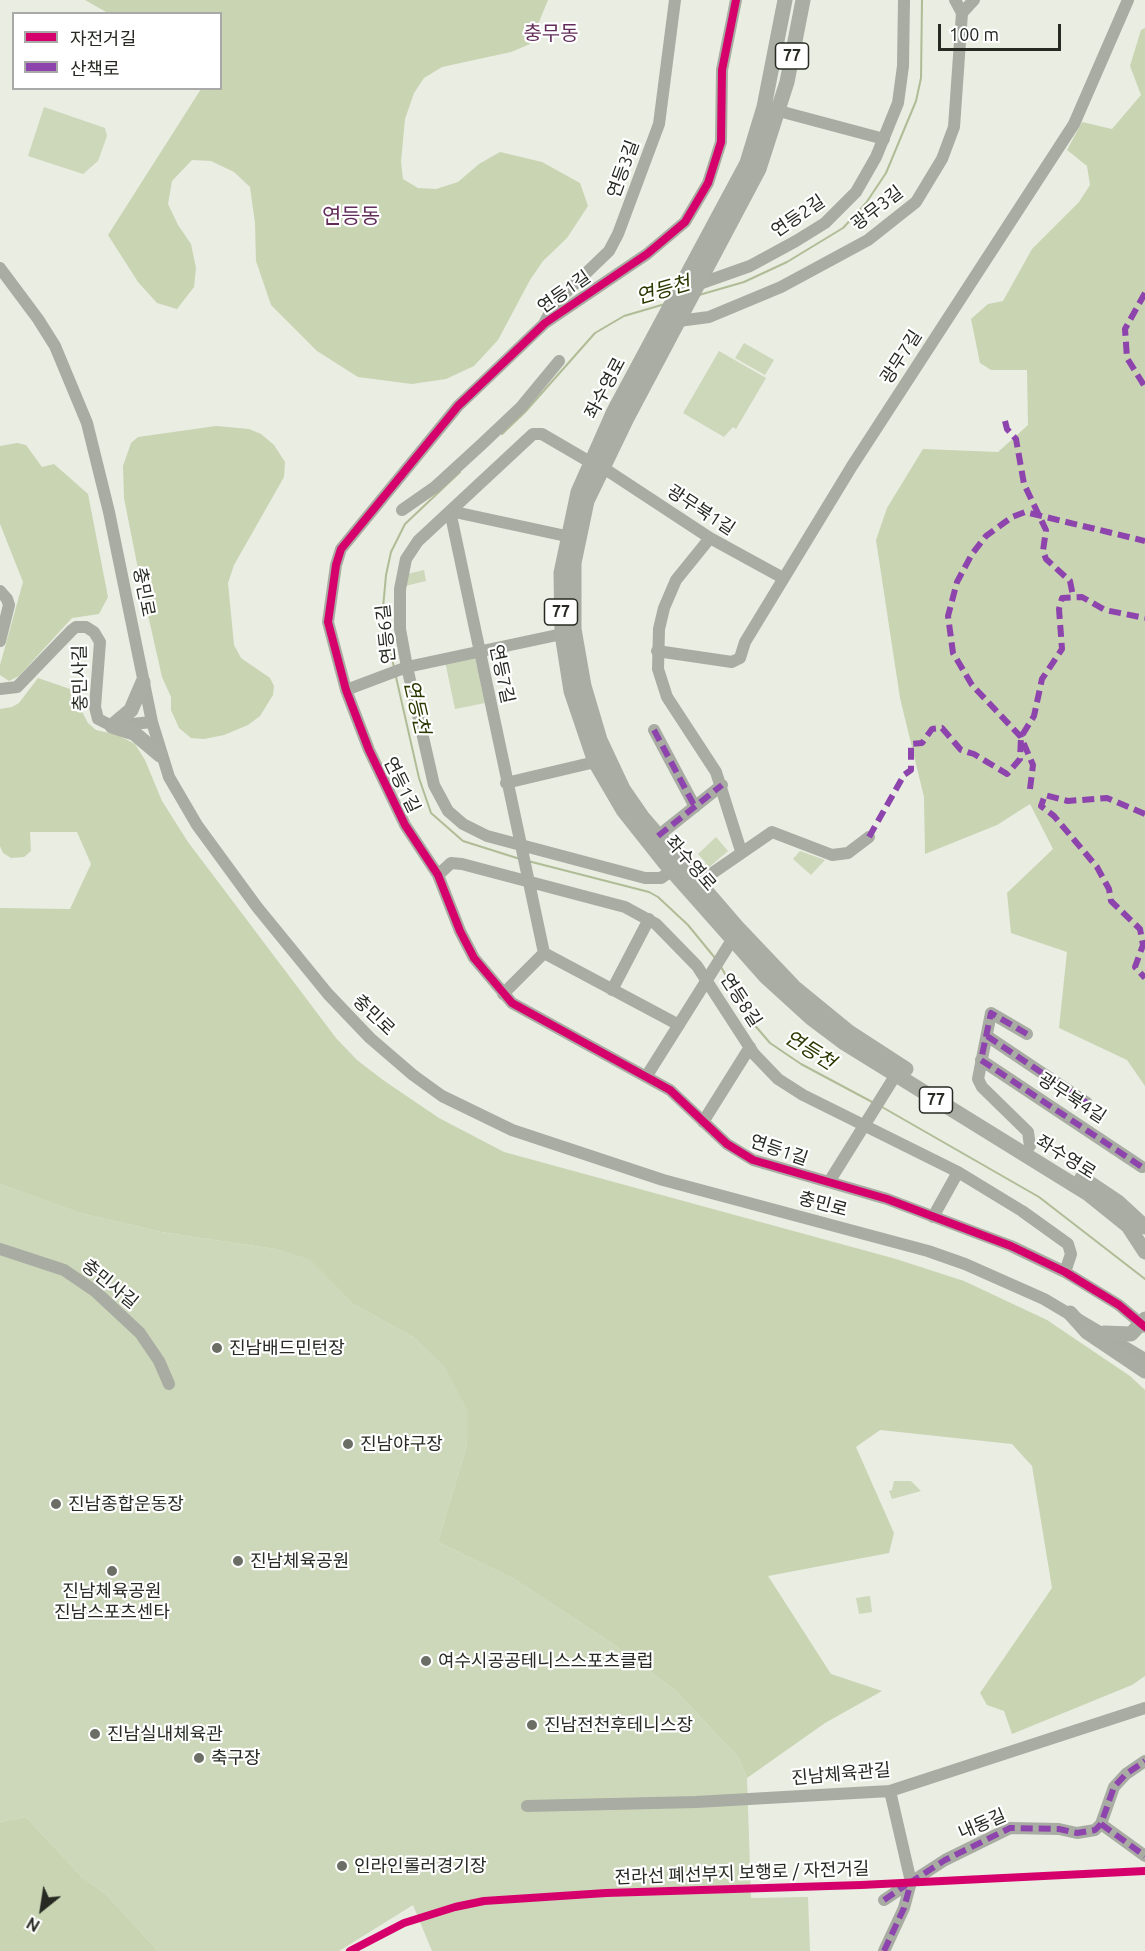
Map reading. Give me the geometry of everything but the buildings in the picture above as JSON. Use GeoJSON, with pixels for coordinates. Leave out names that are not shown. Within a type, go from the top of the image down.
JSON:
{"type":"FeatureCollection","features":[{"type":"Feature","properties":{"kind":"main road","name":"77"},"geometry":{"type":"LineString","coordinates":[[753,166],[785,0]]}},
{"type":"Feature","properties":{"kind":"main road","name":"77"},"geometry":{"type":"LineString","coordinates":[[699,284],[779,111],[803,0]]}},
{"type":"Feature","properties":{"kind":"main road","name":"좌수영로"},"geometry":{"type":"LineString","coordinates":[[753,166],[662,322],[596,464],[566,536],[561,573],[562,634],[572,691],[595,762],[623,810],[670,863],[730,942],[811,1018],[895,1076],[1087,1193],[1128,1226],[1145,1252]]}},
{"type":"Feature","properties":{"kind":"main road","name":"좌수영로"},"geometry":{"type":"LineString","coordinates":[[699,284],[596,464],[574,563],[573,610],[578,657],[593,721],[608,760],[623,789],[658,836],[670,863],[698,883],[756,948],[802,994],[849,1032],[895,1076],[1030,1146],[1104,1192],[1145,1227]]}},
{"type":"Feature","properties":{"kind":"main road"},"geometry":{"type":"LineString","coordinates":[[112,726],[130,710],[143,682]]}},
{"type":"Feature","properties":{"kind":"main road"},"geometry":{"type":"LineString","coordinates":[[112,726],[134,732],[160,755]]}},
{"type":"Feature","properties":{"kind":"main road"},"geometry":{"type":"LineString","coordinates":[[1070,1313],[1087,1332],[1145,1371]]}},
{"type":"Feature","properties":{"kind":"main road"},"geometry":{"type":"LineString","coordinates":[[1104,1333],[1131,1334],[1144,1323]]}},
{"type":"Feature","properties":{"kind":"street","name":"연등3길"},"geometry":{"type":"LineString","coordinates":[[545,323],[556,302],[609,251],[618,234],[659,124],[675,0]]}},
{"type":"Feature","properties":{"kind":"street","name":"연등1길"},"geometry":{"type":"LineString","coordinates":[[736,0],[722,70],[722,142],[708,183],[690,214],[678,230],[647,254],[545,323],[458,406],[341,549],[336,565],[328,622],[346,690],[369,750],[405,825],[438,875],[460,931],[474,958],[503,994],[525,1011],[678,1096],[727,1144],[753,1160],[829,1182],[1011,1246],[1065,1272],[1144,1323]]}},
{"type":"Feature","properties":{"kind":"street","name":"연등2길"},"geometry":{"type":"LineString","coordinates":[[699,284],[750,266],[825,223],[861,185],[884,139],[901,86],[904,0]]}},
{"type":"Feature","properties":{"kind":"street"},"geometry":{"type":"LineString","coordinates":[[955,0],[962,13],[974,0]]}},
{"type":"Feature","properties":{"kind":"street","name":"광무7길"},"geometry":{"type":"LineString","coordinates":[[657,651],[737,661],[745,642],[852,466],[1074,124],[1128,0]]}},
{"type":"Feature","properties":{"kind":"street","name":"광무3길"},"geometry":{"type":"LineString","coordinates":[[662,322],[708,317],[781,287],[868,240],[916,202],[942,159],[954,127],[962,13]]}},
{"type":"Feature","properties":{"kind":"street"},"geometry":{"type":"LineString","coordinates":[[779,111],[884,139]]}},
{"type":"Feature","properties":{"kind":"street","name":"충민로"},"geometry":{"type":"LineString","coordinates":[[0,268],[55,346],[87,423],[109,512],[152,722],[160,755],[169,777],[197,825],[257,908],[328,994],[387,1053],[442,1096],[502,1126],[560,1148],[663,1180],[928,1251],[965,1264],[1070,1313],[1145,1359]]}},
{"type":"Feature","properties":{"kind":"street"},"geometry":{"type":"LineString","coordinates":[[402,510],[434,489],[521,407],[559,361]]}},
{"type":"Feature","properties":{"kind":"street","name":"연등6길"},"geometry":{"type":"LineString","coordinates":[[596,464],[542,434],[533,434],[413,546],[404,564],[399,617],[407,667],[429,771],[443,804],[455,818],[470,829],[645,878],[661,878],[670,863]]}},
{"type":"Feature","properties":{"kind":"street","name":"광무북1길"},"geometry":{"type":"LineString","coordinates":[[596,464],[710,538],[783,578]]}},
{"type":"Feature","properties":{"kind":"street"},"geometry":{"type":"LineString","coordinates":[[450,511],[566,536]]}},
{"type":"Feature","properties":{"kind":"street","name":"연등7길"},"geometry":{"type":"LineString","coordinates":[[450,511],[528,882]]}},
{"type":"Feature","properties":{"kind":"street"},"geometry":{"type":"LineString","coordinates":[[710,538],[674,584],[661,620],[657,651],[658,669],[667,697],[705,753],[722,785],[736,842],[741,851]]}},
{"type":"Feature","properties":{"kind":"street"},"geometry":{"type":"LineString","coordinates":[[0,591],[9,603],[0,641]]}},
{"type":"Feature","properties":{"kind":"street","name":"충민사길"},"geometry":{"type":"LineString","coordinates":[[0,689],[17,687],[72,630],[76,627],[86,627],[96,634],[100,642],[95,712],[101,722],[112,726],[152,722]]}},
{"type":"Feature","properties":{"kind":"street"},"geometry":{"type":"LineString","coordinates":[[346,690],[407,667],[562,634]]}},
{"type":"Feature","properties":{"kind":"street"},"geometry":{"type":"LineString","coordinates":[[654,730],[695,807]]}},
{"type":"Feature","properties":{"kind":"street"},"geometry":{"type":"LineString","coordinates":[[506,783],[595,762]]}},
{"type":"Feature","properties":{"kind":"street"},"geometry":{"type":"LineString","coordinates":[[658,836],[722,785]]}},
{"type":"Feature","properties":{"kind":"street"},"geometry":{"type":"LineString","coordinates":[[698,883],[741,851],[774,831],[813,850],[832,855],[848,853],[869,837]]}},
{"type":"Feature","properties":{"kind":"street","name":"연등8길"},"geometry":{"type":"LineString","coordinates":[[438,875],[448,865],[458,863],[625,907],[649,919],[676,942],[707,980],[750,1047],[778,1079],[803,1095],[958,1172],[1066,1243],[1071,1254],[1065,1272]]}},
{"type":"Feature","properties":{"kind":"street"},"geometry":{"type":"LineString","coordinates":[[528,882],[544,953],[679,1025]]}},
{"type":"Feature","properties":{"kind":"street"},"geometry":{"type":"LineString","coordinates":[[612,990],[649,919]]}},
{"type":"Feature","properties":{"kind":"street"},"geometry":{"type":"LineString","coordinates":[[646,1077],[730,942]]}},
{"type":"Feature","properties":{"kind":"street"},"geometry":{"type":"LineString","coordinates":[[503,994],[544,953]]}},
{"type":"Feature","properties":{"kind":"street"},"geometry":{"type":"LineString","coordinates":[[1026,1034],[991,1013],[978,1083],[1028,1132],[1030,1146]]}},
{"type":"Feature","properties":{"kind":"street"},"geometry":{"type":"LineString","coordinates":[[987,1036],[1088,1103]]}},
{"type":"Feature","properties":{"kind":"street"},"geometry":{"type":"LineString","coordinates":[[703,1122],[750,1047]]}},
{"type":"Feature","properties":{"kind":"street","name":"광무북4길"},"geometry":{"type":"LineString","coordinates":[[981,1060],[1142,1167]]}},
{"type":"Feature","properties":{"kind":"street"},"geometry":{"type":"LineString","coordinates":[[829,1182],[895,1076]]}},
{"type":"Feature","properties":{"kind":"street"},"geometry":{"type":"LineString","coordinates":[[933,1217],[958,1172]]}},
{"type":"Feature","properties":{"kind":"street","name":"충민사길"},"geometry":{"type":"LineString","coordinates":[[0,1249],[64,1270],[95,1291],[140,1333],[159,1361],[170,1384]]}},
{"type":"Feature","properties":{"kind":"street","name":"진남체육관길"},"geometry":{"type":"LineString","coordinates":[[527,1806],[696,1802],[890,1791],[1145,1708]]}},
{"type":"Feature","properties":{"kind":"street"},"geometry":{"type":"LineString","coordinates":[[1145,1761],[1126,1774],[1114,1787],[1101,1824],[1145,1856]]}},
{"type":"Feature","properties":{"kind":"street"},"geometry":{"type":"LineString","coordinates":[[884,1951],[904,1908],[911,1882],[890,1791]]}},
{"type":"Feature","properties":{"kind":"street","name":"내동길"},"geometry":{"type":"LineString","coordinates":[[884,1900],[945,1860],[1010,1828],[1059,1829],[1082,1833],[1095,1830],[1101,1824]]}},
{"type":"Feature","properties":{"kind":"green space"},"geometry":{"type":"Polygon","coordinates":[[[85,0],[548,0],[530,44],[511,52],[442,67],[424,78],[414,93],[405,119],[401,162],[403,179],[418,188],[436,189],[458,182],[479,164],[500,152],[542,162],[580,183],[588,206],[567,238],[543,261],[530,280],[498,340],[474,366],[446,379],[412,384],[358,377],[317,351],[271,305],[256,261],[255,223],[250,187],[234,172],[211,161],[192,160],[172,181],[168,204],[191,244],[196,268],[194,287],[177,309],[157,303],[138,282],[108,235],[200,90],[222,90],[222,12],[106,12],[85,0]]]}},
{"type":"Feature","properties":{"kind":"green space"},"geometry":{"type":"Polygon","coordinates":[[[1145,28],[1145,1086],[1127,1060],[1059,1028],[1067,952],[1011,933],[1007,893],[1053,849],[1030,804],[997,825],[925,854],[924,797],[900,698],[876,540],[887,508],[923,449],[998,452],[1028,425],[1027,370],[991,370],[980,363],[971,319],[988,304],[1003,301],[1032,249],[1079,202],[1090,185],[1087,166],[1067,150],[1082,122],[1112,129],[1141,95],[1130,66],[1141,30],[1145,28]]]}},
{"type":"Feature","properties":{"kind":"green space"},"geometry":{"type":"Polygon","coordinates":[[[44,107],[105,128],[107,136],[98,161],[83,174],[28,156],[44,107]]]}},
{"type":"Feature","properties":{"kind":"green space"},"geometry":{"type":"Polygon","coordinates":[[[744,343],[774,360],[765,375],[735,358],[744,343]]]}},
{"type":"Feature","properties":{"kind":"green space"},"geometry":{"type":"Polygon","coordinates":[[[719,351],[766,378],[736,429],[733,427],[724,437],[683,413],[719,351]]]}},
{"type":"Feature","properties":{"kind":"green space"},"geometry":{"type":"Polygon","coordinates":[[[216,426],[249,429],[261,434],[274,445],[285,462],[284,477],[234,565],[228,583],[234,645],[241,658],[270,678],[274,686],[273,695],[260,716],[248,725],[224,735],[204,739],[191,738],[179,728],[171,710],[171,697],[162,677],[124,498],[123,466],[131,443],[138,437],[216,426]]]}},
{"type":"Feature","properties":{"kind":"green space"},"geometry":{"type":"Polygon","coordinates":[[[17,443],[26,445],[42,467],[54,464],[88,494],[108,597],[99,614],[72,618],[19,676],[9,681],[0,675],[0,665],[23,582],[0,524],[0,446],[17,443]]]}},
{"type":"Feature","properties":{"kind":"green space"},"geometry":{"type":"Polygon","coordinates":[[[424,570],[426,581],[405,586],[407,574],[424,570]]]}},
{"type":"Feature","properties":{"kind":"green space"},"geometry":{"type":"Polygon","coordinates":[[[475,658],[485,703],[455,709],[445,661],[475,658]]]}},
{"type":"Feature","properties":{"kind":"green space"},"geometry":{"type":"Polygon","coordinates":[[[38,678],[70,689],[88,723],[96,730],[118,735],[135,744],[145,760],[162,801],[188,842],[336,1038],[357,1060],[439,1118],[504,1152],[896,1259],[964,1281],[1047,1320],[1130,1376],[1145,1390],[1145,1676],[1132,1685],[1012,1734],[1004,1711],[987,1705],[980,1693],[1052,1588],[1032,1466],[1012,1444],[880,1430],[856,1447],[894,1533],[889,1553],[768,1576],[831,1674],[882,1691],[825,1723],[747,1778],[738,1757],[675,1690],[610,1642],[514,1579],[438,1542],[467,1445],[467,1409],[444,1367],[413,1337],[353,1304],[311,1260],[275,1249],[161,1232],[80,1213],[0,1184],[0,908],[70,909],[91,864],[77,832],[30,832],[31,851],[24,857],[11,858],[3,853],[0,846],[0,709],[19,703],[38,678]]]}},
{"type":"Feature","properties":{"kind":"green space"},"geometry":{"type":"Polygon","coordinates":[[[716,837],[728,851],[707,869],[704,867],[706,863],[698,854],[716,837]]]}},
{"type":"Feature","properties":{"kind":"green space"},"geometry":{"type":"Polygon","coordinates":[[[800,851],[825,860],[811,875],[793,859],[800,851]]]}},
{"type":"Feature","properties":{"kind":"green space","name":"진남체육공원"},"geometry":{"type":"Polygon","coordinates":[[[0,1184],[80,1213],[161,1232],[275,1249],[312,1260],[353,1304],[413,1337],[444,1367],[467,1408],[467,1445],[438,1542],[514,1579],[610,1642],[675,1690],[738,1757],[747,1778],[751,1898],[808,1897],[810,1951],[432,1951],[413,1905],[339,1951],[158,1951],[106,1894],[82,1877],[26,1817],[0,1822],[0,1184]]]}},
{"type":"Feature","properties":{"kind":"green space"},"geometry":{"type":"Polygon","coordinates":[[[894,1481],[911,1481],[921,1491],[892,1499],[889,1491],[892,1490],[894,1481]]]}},
{"type":"Feature","properties":{"kind":"green space"},"geometry":{"type":"Polygon","coordinates":[[[870,1596],[872,1612],[859,1614],[856,1598],[870,1596]]]}},
{"type":"Feature","properties":{"kind":"green space"},"geometry":{"type":"Polygon","coordinates":[[[26,1817],[82,1877],[106,1894],[158,1951],[0,1951],[0,1822],[26,1817]]]}},
{"type":"Feature","properties":{"kind":"waterway","name":"연등천"},"geometry":{"type":"LineString","coordinates":[[699,295],[744,282],[787,262],[843,228],[866,203],[886,173],[916,101],[921,78],[922,0]]}},
{"type":"Feature","properties":{"kind":"waterway","name":"연등천"},"geometry":{"type":"LineString","coordinates":[[502,434],[525,412],[595,333],[624,316],[665,304]]}},
{"type":"Feature","properties":{"kind":"waterway","name":"연등천"},"geometry":{"type":"LineString","coordinates":[[394,668],[383,608],[391,552],[405,524],[460,472]]}},
{"type":"Feature","properties":{"kind":"waterway","name":"연등천"},"geometry":{"type":"LineString","coordinates":[[396,677],[419,778],[431,813],[463,841],[520,859]]}},
{"type":"Feature","properties":{"kind":"waterway","name":"연등천"},"geometry":{"type":"LineString","coordinates":[[528,861],[649,892],[658,897],[688,925],[715,958]]}},
{"type":"Feature","properties":{"kind":"waterway","name":"연등천"},"geometry":{"type":"LineString","coordinates":[[720,965],[752,1022],[770,1043],[801,1064],[874,1103]]}},
{"type":"Feature","properties":{"kind":"waterway","name":"연등천"},"geometry":{"type":"LineString","coordinates":[[882,1107],[1039,1197],[1145,1279]]}},
{"type":"Feature","properties":{"kind":"marked path"},"geometry":{"type":"LineString","coordinates":[[1145,293],[1125,329],[1127,358],[1145,387]]}},
{"type":"Feature","properties":{"kind":"marked path"},"geometry":{"type":"LineString","coordinates":[[1005,421],[1007,429],[1016,439],[1024,484],[1046,530],[1043,551],[1046,559],[1070,581],[1073,596]]}},
{"type":"Feature","properties":{"kind":"marked path"},"geometry":{"type":"LineString","coordinates":[[1030,789],[1033,765],[1021,737],[972,685],[953,653],[948,616],[957,582],[972,554],[986,536],[1012,517],[1025,512],[1145,541]]}},
{"type":"Feature","properties":{"kind":"marked path"},"geometry":{"type":"LineString","coordinates":[[869,837],[904,775],[911,770],[911,744],[922,743],[932,729],[942,728],[961,750],[974,754],[1007,774],[1020,759],[1021,737],[1034,716],[1042,679],[1062,649],[1059,609],[1062,598],[1082,597],[1105,610],[1145,618]]}},
{"type":"Feature","properties":{"kind":"marked path"},"geometry":{"type":"LineString","coordinates":[[654,730],[695,807]]}},
{"type":"Feature","properties":{"kind":"marked path"},"geometry":{"type":"LineString","coordinates":[[658,836],[722,785]]}},
{"type":"Feature","properties":{"kind":"marked path"},"geometry":{"type":"LineString","coordinates":[[1145,814],[1107,798],[1068,801],[1045,795],[1041,806],[1054,816],[1097,867],[1109,889],[1111,901],[1140,929],[1143,945],[1135,967],[1145,978]]}},
{"type":"Feature","properties":{"kind":"marked path"},"geometry":{"type":"LineString","coordinates":[[1027,1034],[991,1013],[981,1060],[1142,1167]]}},
{"type":"Feature","properties":{"kind":"marked path"},"geometry":{"type":"LineString","coordinates":[[987,1036],[1087,1103]]}},
{"type":"Feature","properties":{"kind":"marked path"},"geometry":{"type":"LineString","coordinates":[[884,1951],[904,1908],[911,1882],[945,1860],[1010,1828],[1059,1829],[1077,1833],[1095,1830],[1101,1824],[1114,1787],[1126,1774],[1145,1761]]}},
{"type":"Feature","properties":{"kind":"marked path"},"geometry":{"type":"LineString","coordinates":[[1101,1824],[1145,1856]]}},
{"type":"Feature","properties":{"kind":"marked path"},"geometry":{"type":"LineString","coordinates":[[884,1900],[906,1885]]}},
{"type":"Feature","properties":{"kind":"cycle path"},"geometry":{"type":"LineString","coordinates":[[736,0],[722,70],[721,142],[708,183],[685,222],[647,254],[545,323],[458,406],[341,549],[336,565],[328,622],[346,690],[369,750],[405,825],[438,875],[460,931],[474,958],[512,1003],[670,1090],[727,1144],[753,1160],[887,1199],[1011,1246],[1065,1272],[1119,1305],[1145,1327]]}},
{"type":"Feature","properties":{"kind":"cycle path","name":"전라선 폐선부지 보행로 / 자전거길"},"geometry":{"type":"LineString","coordinates":[[350,1951],[404,1923],[455,1907],[484,1901],[606,1893],[861,1885],[1145,1871]]}},
{"type":"Feature","properties":{"kind":"place","name":"진남배드민턴장"},"geometry":{"type":"Point","coordinates":[217,1348]}},
{"type":"Feature","properties":{"kind":"place","name":"진남야구장"},"geometry":{"type":"Point","coordinates":[348,1444]}},
{"type":"Feature","properties":{"kind":"place","name":"진남종합운동장"},"geometry":{"type":"Point","coordinates":[56,1504]}},
{"type":"Feature","properties":{"kind":"place","name":"진남체육공원"},"geometry":{"type":"Point","coordinates":[238,1561]}},
{"type":"Feature","properties":{"kind":"place","name":"진남체육공원 진남스포츠센타"},"geometry":{"type":"Point","coordinates":[112,1571]}},
{"type":"Feature","properties":{"kind":"place","name":"여수시공공테니스스포츠클럽"},"geometry":{"type":"Point","coordinates":[426,1661]}},
{"type":"Feature","properties":{"kind":"place","name":"진남전천후테니스장"},"geometry":{"type":"Point","coordinates":[532,1725]}},
{"type":"Feature","properties":{"kind":"place","name":"진남실내체육관"},"geometry":{"type":"Point","coordinates":[95,1734]}},
{"type":"Feature","properties":{"kind":"place","name":"축구장"},"geometry":{"type":"Point","coordinates":[199,1758]}},
{"type":"Feature","properties":{"kind":"place","name":"인라인롤러경기장"},"geometry":{"type":"Point","coordinates":[342,1866]}},
{"type":"Feature","properties":{"kind":"district","name":"충무동"},"geometry":{"type":"Point","coordinates":[551,33]}},
{"type":"Feature","properties":{"kind":"district","name":"연등동"},"geometry":{"type":"Point","coordinates":[351,216]}}]}
